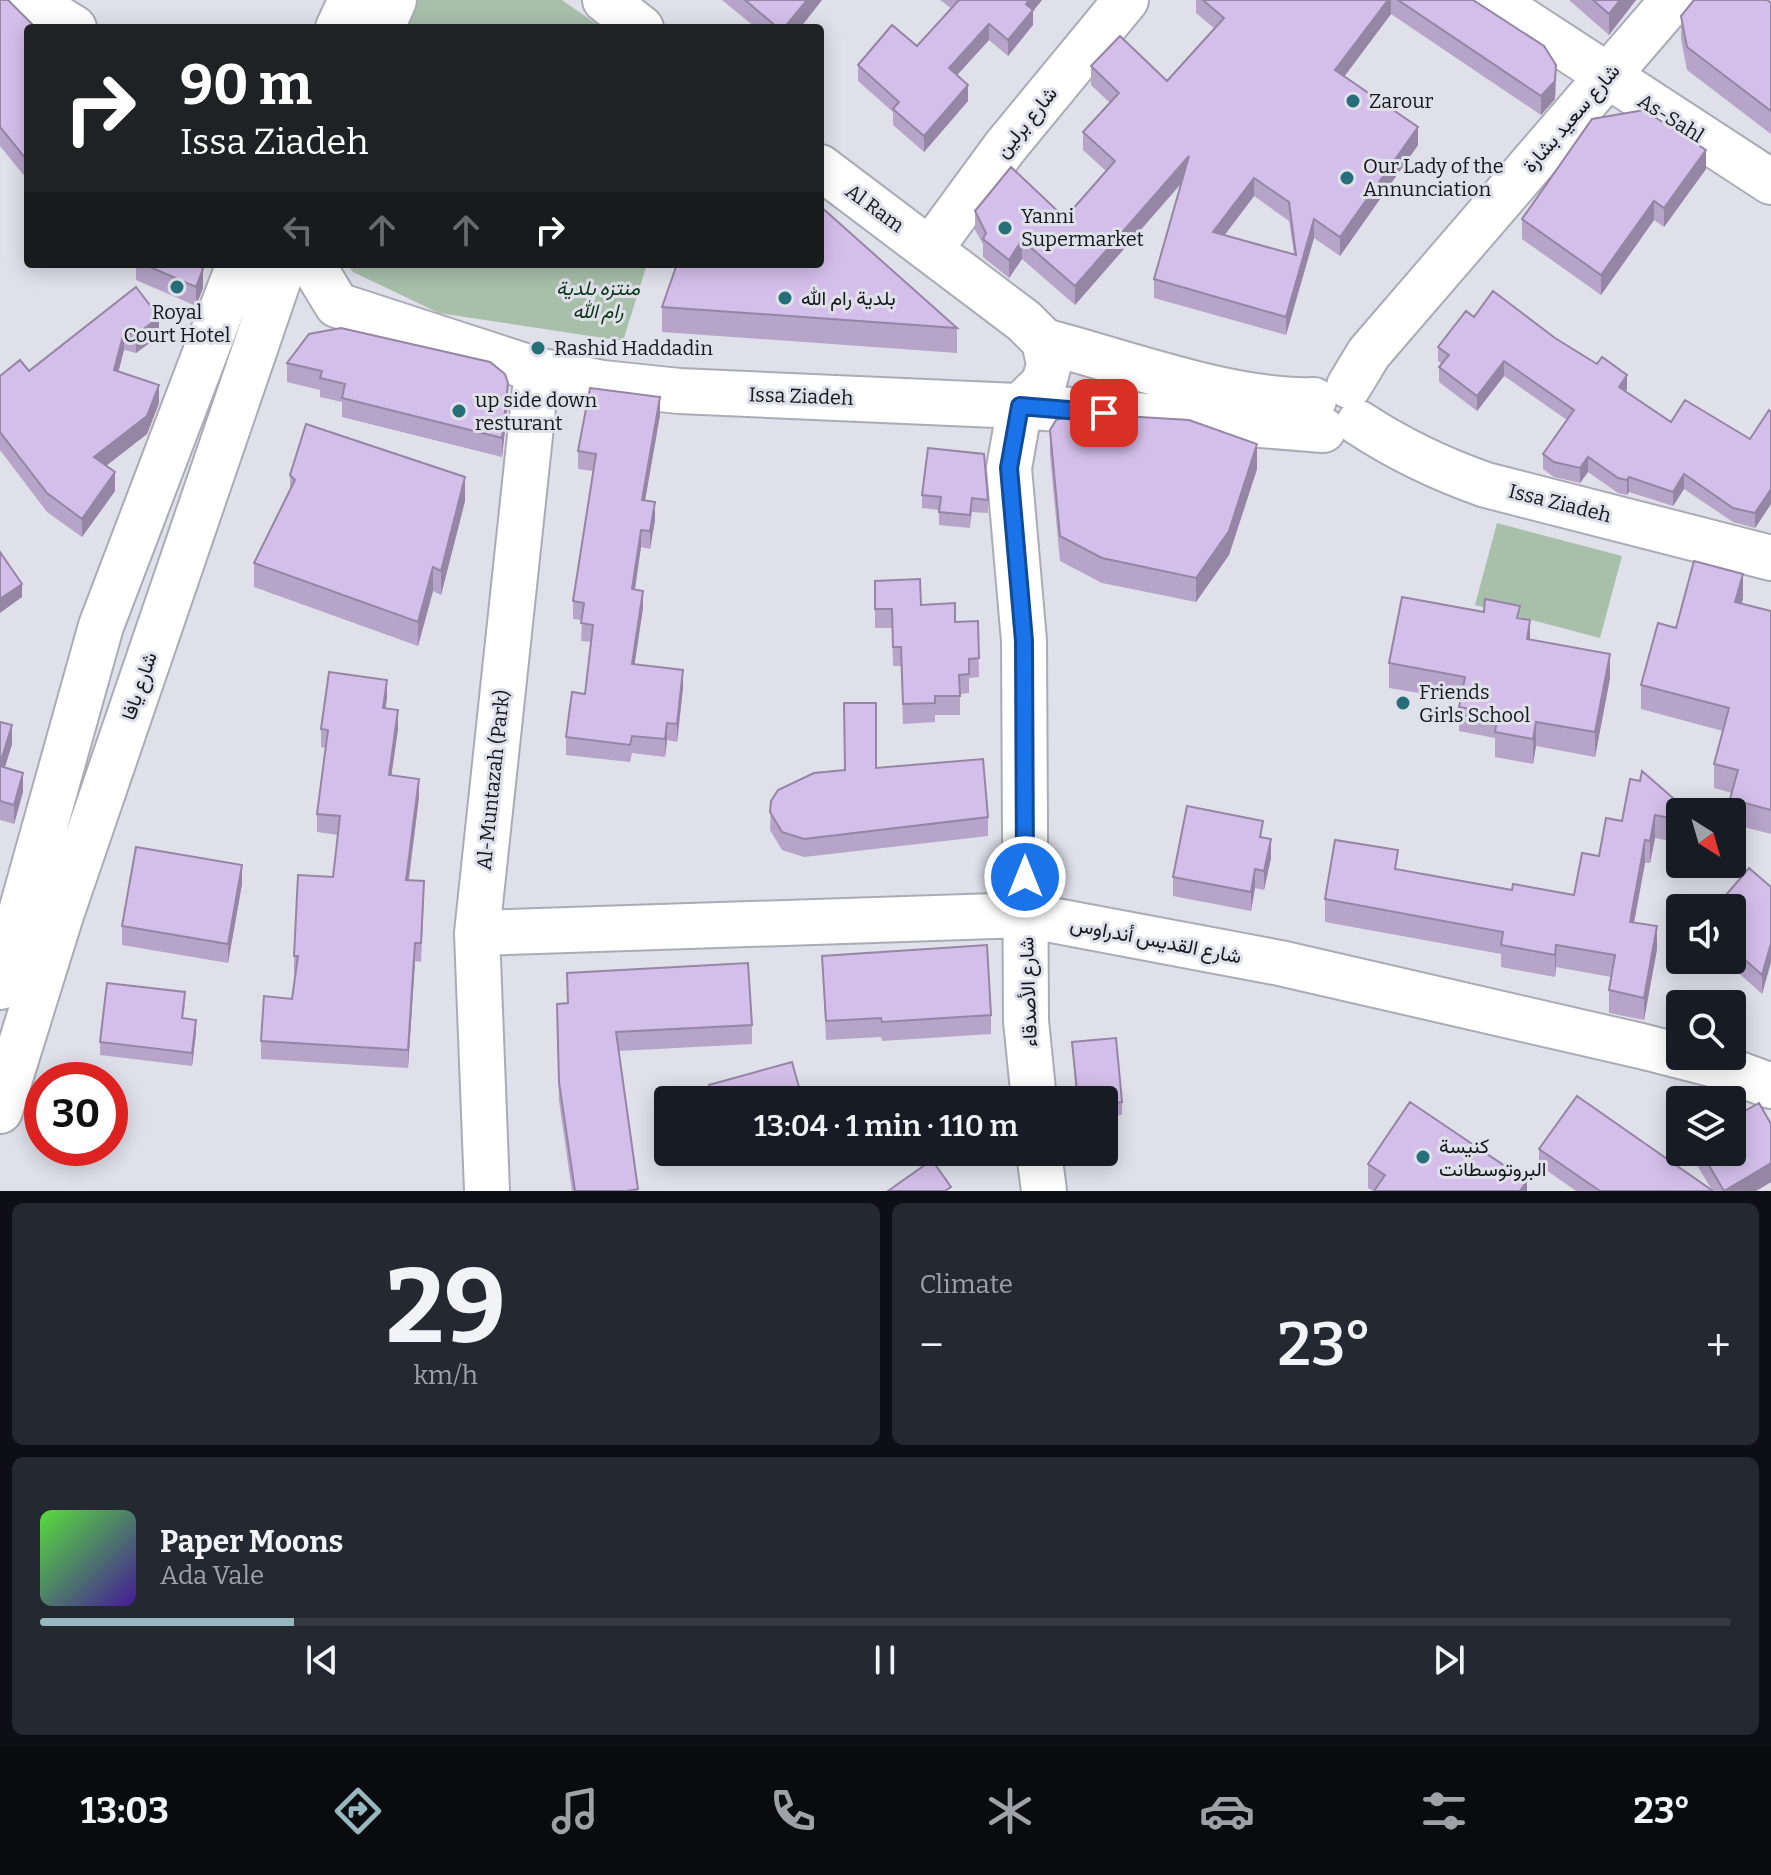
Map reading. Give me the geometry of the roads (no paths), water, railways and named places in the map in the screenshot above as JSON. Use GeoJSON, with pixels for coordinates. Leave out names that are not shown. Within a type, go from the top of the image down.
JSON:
{"type":"FeatureCollection","features":[{"type":"Feature","properties":{"kind":"street"},"geometry":{"type":"LineString","coordinates":[[29,0],[68,24]]}},
{"type":"Feature","properties":{"kind":"street"},"geometry":{"type":"LineString","coordinates":[[340,24],[351,0]]}},
{"type":"Feature","properties":{"kind":"street"},"geometry":{"type":"LineString","coordinates":[[384,24],[394,0]]}},
{"type":"Feature","properties":{"kind":"street"},"geometry":{"type":"LineString","coordinates":[[605,0],[636,24]]}},
{"type":"Feature","properties":{"kind":"street","name":"شارع برلين"},"geometry":{"type":"LineString","coordinates":[[931,248],[1005,147],[1126,0]]}},
{"type":"Feature","properties":{"kind":"street","name":"As-Sahl"},"geometry":{"type":"LineString","coordinates":[[1492,0],[1771,182]]}},
{"type":"Feature","properties":{"kind":"street","name":"شارع سعيد بشارة"},"geometry":{"type":"LineString","coordinates":[[1336,410],[1369,353],[1673,0]]}},
{"type":"Feature","properties":{"kind":"street","name":"Al Ram"},"geometry":{"type":"LineString","coordinates":[[824,170],[931,248],[1034,331]]}},
{"type":"Feature","properties":{"kind":"street"},"geometry":{"type":"LineString","coordinates":[[0,987],[101,626],[237,268]]}},
{"type":"Feature","properties":{"kind":"street","name":"شارع يافا"},"geometry":{"type":"LineString","coordinates":[[0,1111],[66,900],[283,268]]}},
{"type":"Feature","properties":{"kind":"street"},"geometry":{"type":"LineString","coordinates":[[314,268],[337,305]]}},
{"type":"Feature","properties":{"kind":"street","name":"Issa Ziadeh"},"geometry":{"type":"LineString","coordinates":[[266,319],[296,306],[337,305],[537,370],[603,383],[679,391],[1020,406],[1336,410],[1399,450],[1441,470],[1486,485],[1771,558]]}},
{"type":"Feature","properties":{"kind":"street"},"geometry":{"type":"LineString","coordinates":[[1034,331],[1225,389],[1336,410]]}},
{"type":"Feature","properties":{"kind":"street"},"geometry":{"type":"LineString","coordinates":[[1020,406],[1044,383],[1049,364],[1034,331]]}},
{"type":"Feature","properties":{"kind":"street","name":"Al-Muntazah (Park)"},"geometry":{"type":"LineString","coordinates":[[487,1191],[477,933],[537,370]]}},
{"type":"Feature","properties":{"kind":"street","name":"شارع الأصدقاء"},"geometry":{"type":"LineString","coordinates":[[1020,406],[1009,468],[1024,641],[1026,1021],[1033,1086]]}},
{"type":"Feature","properties":{"kind":"street","name":"شارع القديس أندراوس"},"geometry":{"type":"LineString","coordinates":[[477,933],[1025,915],[1280,963],[1641,1046],[1715,1065],[1771,1086]]}},
{"type":"Feature","properties":{"kind":"street"},"geometry":{"type":"LineString","coordinates":[[1041,1166],[1044,1191]]}},
{"type":"Feature","properties":{"kind":"place","name":"Zarour"},"geometry":{"type":"Point","coordinates":[1353,101]}},
{"type":"Feature","properties":{"kind":"place","name":"Our Lady of the Annunciation"},"geometry":{"type":"Point","coordinates":[1347,178]}},
{"type":"Feature","properties":{"kind":"place","name":"Yanni Supermarket"},"geometry":{"type":"Point","coordinates":[1005,228]}},
{"type":"Feature","properties":{"kind":"place","name":"Royal Court Hotel"},"geometry":{"type":"Point","coordinates":[177,287]}},
{"type":"Feature","properties":{"kind":"place","name":"بلدية رام الله"},"geometry":{"type":"Point","coordinates":[785,298]}},
{"type":"Feature","properties":{"kind":"place","name":"Rashid Haddadin"},"geometry":{"type":"Point","coordinates":[538,348]}},
{"type":"Feature","properties":{"kind":"place","name":"up side down resturant"},"geometry":{"type":"Point","coordinates":[459,411]}},
{"type":"Feature","properties":{"kind":"place","name":"Friends Girls School"},"geometry":{"type":"Point","coordinates":[1403,703]}},
{"type":"Feature","properties":{"kind":"place","name":"كنيسة البروتوسطانت"},"geometry":{"type":"Point","coordinates":[1423,1157]}},
{"type":"Feature","properties":{"kind":"park label","name":"منتزه بلدية رام الله"},"geometry":{"type":"Point","coordinates":[598,300]}}]}
